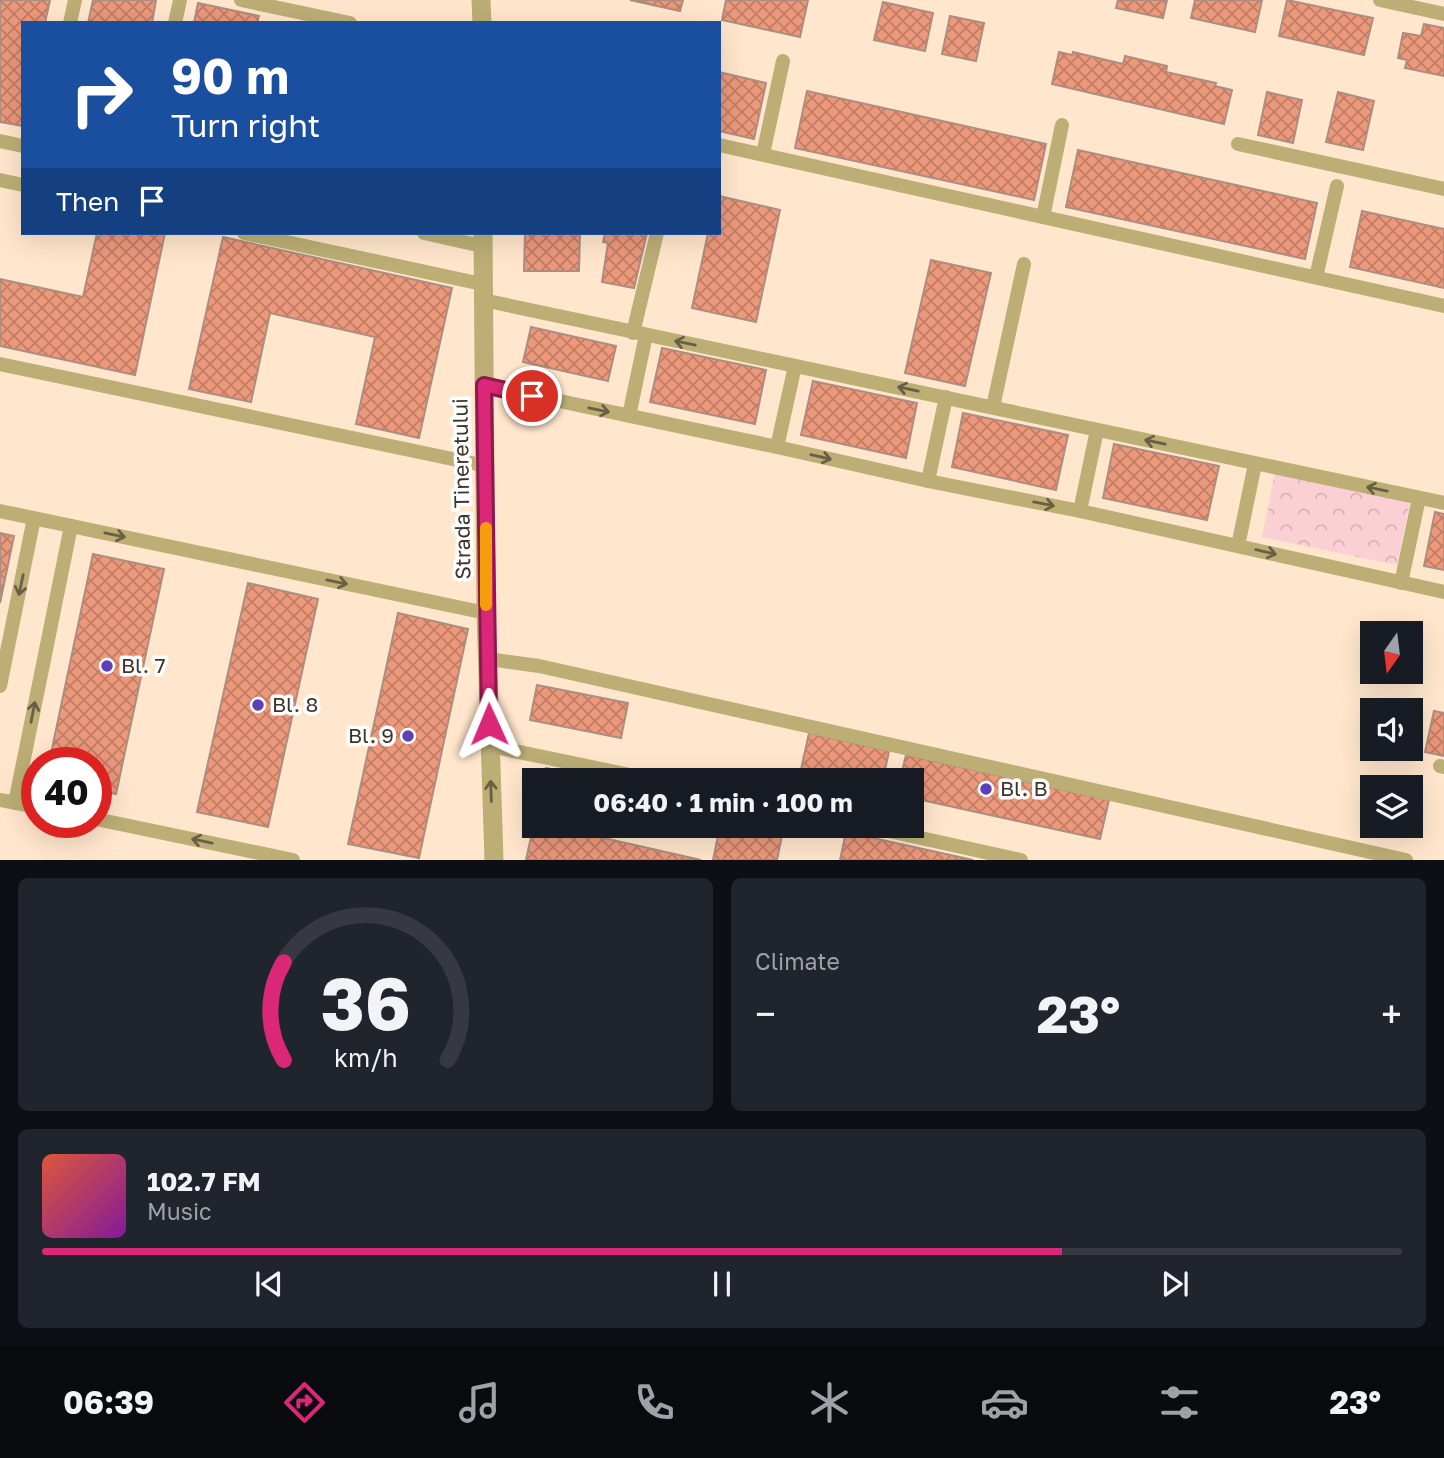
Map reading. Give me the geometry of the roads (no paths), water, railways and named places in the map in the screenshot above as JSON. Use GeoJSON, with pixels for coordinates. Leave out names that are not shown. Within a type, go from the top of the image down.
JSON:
{"type":"FeatureCollection","features":[{"type":"Feature","properties":{"kind":"street"},"geometry":{"type":"LineString","coordinates":[[481,0],[482,21]]}},
{"type":"Feature","properties":{"kind":"street","name":"Strada Tineretului"},"geometry":{"type":"LineString","coordinates":[[483,240],[486,613],[494,859]]}},
{"type":"Feature","properties":{"kind":"lane"},"geometry":{"type":"LineString","coordinates":[[70,21],[75,0]]}},
{"type":"Feature","properties":{"kind":"lane"},"geometry":{"type":"LineString","coordinates":[[175,21],[180,0]]}},
{"type":"Feature","properties":{"kind":"lane"},"geometry":{"type":"LineString","coordinates":[[241,0],[282,16],[331,21]]}},
{"type":"Feature","properties":{"kind":"lane"},"geometry":{"type":"LineString","coordinates":[[1380,0],[1444,14]]}},
{"type":"Feature","properties":{"kind":"lane"},"geometry":{"type":"LineString","coordinates":[[763,154],[783,61]]}},
{"type":"Feature","properties":{"kind":"lane"},"geometry":{"type":"LineString","coordinates":[[1043,217],[1062,125]]}},
{"type":"Feature","properties":{"kind":"lane"},"geometry":{"type":"LineString","coordinates":[[0,141],[21,146]]}},
{"type":"Feature","properties":{"kind":"lane"},"geometry":{"type":"LineString","coordinates":[[1238,144],[1444,189]]}},
{"type":"Feature","properties":{"kind":"lane"},"geometry":{"type":"LineString","coordinates":[[721,145],[1444,306]]}},
{"type":"Feature","properties":{"kind":"lane"},"geometry":{"type":"LineString","coordinates":[[0,180],[21,185]]}},
{"type":"Feature","properties":{"kind":"lane"},"geometry":{"type":"LineString","coordinates":[[1316,277],[1337,186]]}},
{"type":"Feature","properties":{"kind":"lane"},"geometry":{"type":"LineString","coordinates":[[252,235],[639,334],[1444,503]]}},
{"type":"Feature","properties":{"kind":"lane"},"geometry":{"type":"LineString","coordinates":[[441,235],[483,240]]}},
{"type":"Feature","properties":{"kind":"lane"},"geometry":{"type":"LineString","coordinates":[[629,416],[639,334],[657,235]]}},
{"type":"Feature","properties":{"kind":"lane"},"geometry":{"type":"LineString","coordinates":[[993,407],[1024,264]]}},
{"type":"Feature","properties":{"kind":"lane"},"geometry":{"type":"LineString","coordinates":[[0,363],[486,466]]}},
{"type":"Feature","properties":{"kind":"lane"},"geometry":{"type":"LineString","coordinates":[[777,447],[794,366]]}},
{"type":"Feature","properties":{"kind":"lane"},"geometry":{"type":"LineString","coordinates":[[484,385],[1080,511],[1444,592]]}},
{"type":"Feature","properties":{"kind":"lane"},"geometry":{"type":"LineString","coordinates":[[929,481],[946,397]]}},
{"type":"Feature","properties":{"kind":"lane"},"geometry":{"type":"LineString","coordinates":[[1080,511],[1097,429]]}},
{"type":"Feature","properties":{"kind":"lane"},"geometry":{"type":"LineString","coordinates":[[1238,546],[1255,464]]}},
{"type":"Feature","properties":{"kind":"lane"},"geometry":{"type":"LineString","coordinates":[[1401,583],[1419,498]]}},
{"type":"Feature","properties":{"kind":"lane"},"geometry":{"type":"LineString","coordinates":[[0,511],[486,613]]}},
{"type":"Feature","properties":{"kind":"lane"},"geometry":{"type":"LineString","coordinates":[[0,686],[34,518]]}},
{"type":"Feature","properties":{"kind":"lane"},"geometry":{"type":"LineString","coordinates":[[15,803],[71,526]]}},
{"type":"Feature","properties":{"kind":"lane"},"geometry":{"type":"LineString","coordinates":[[488,659],[539,666],[1406,859]]}},
{"type":"Feature","properties":{"kind":"lane"},"geometry":{"type":"LineString","coordinates":[[490,746],[596,768]]}},
{"type":"Feature","properties":{"kind":"lane"},"geometry":{"type":"LineString","coordinates":[[0,800],[21,804]]}},
{"type":"Feature","properties":{"kind":"lane"},"geometry":{"type":"LineString","coordinates":[[112,822],[293,859]]}},
{"type":"Feature","properties":{"kind":"lane"},"geometry":{"type":"LineString","coordinates":[[922,838],[1021,859]]}},
{"type":"Feature","properties":{"kind":"place","name":"Bl. 7"},"geometry":{"type":"Point","coordinates":[107,666]}},
{"type":"Feature","properties":{"kind":"place","name":"Bl. 8"},"geometry":{"type":"Point","coordinates":[258,705]}},
{"type":"Feature","properties":{"kind":"place","name":"Bl. 9"},"geometry":{"type":"Point","coordinates":[408,736]}},
{"type":"Feature","properties":{"kind":"place","name":"Bl. B"},"geometry":{"type":"Point","coordinates":[986,789]}}]}
